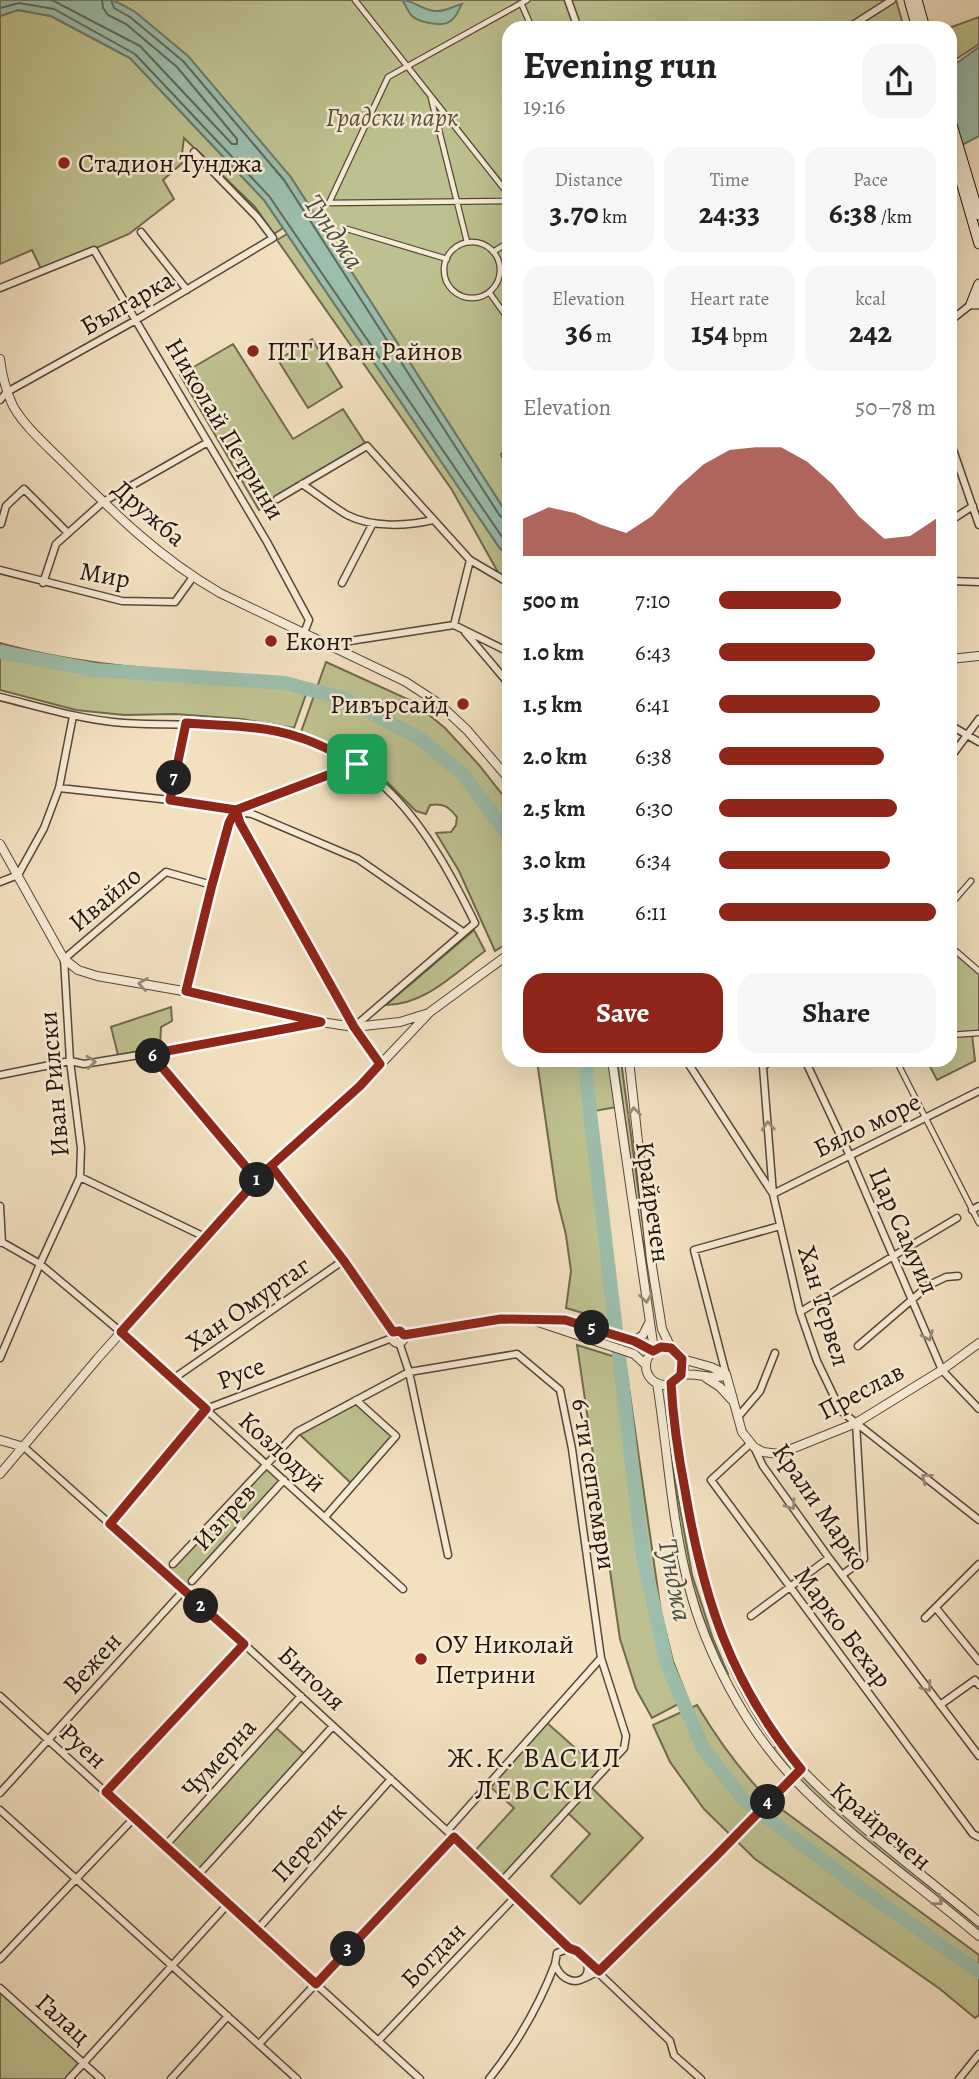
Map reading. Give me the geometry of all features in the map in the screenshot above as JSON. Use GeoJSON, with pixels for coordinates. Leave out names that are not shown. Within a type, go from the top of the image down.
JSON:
{"type":"FeatureCollection","features":[{"type":"Feature","properties":{"kind":"main road"},"geometry":{"type":"LineString","coordinates":[[909,0],[915,21]]}},
{"type":"Feature","properties":{"kind":"main road"},"geometry":{"type":"LineString","coordinates":[[917,0],[923,21]]}},
{"type":"Feature","properties":{"kind":"main road"},"geometry":{"type":"LineString","coordinates":[[957,152],[979,244]]}},
{"type":"Feature","properties":{"kind":"main road"},"geometry":{"type":"LineString","coordinates":[[957,159],[979,215]]}},
{"type":"Feature","properties":{"kind":"main road"},"geometry":{"type":"LineString","coordinates":[[976,302],[979,284]]}},
{"type":"Feature","properties":{"kind":"street"},"geometry":{"type":"LineString","coordinates":[[355,0],[502,186]]}},
{"type":"Feature","properties":{"kind":"street"},"geometry":{"type":"LineString","coordinates":[[502,201],[329,203],[388,77],[527,0]]}},
{"type":"Feature","properties":{"kind":"street"},"geometry":{"type":"LineString","coordinates":[[568,0],[576,21]]}},
{"type":"Feature","properties":{"kind":"street"},"geometry":{"type":"LineString","coordinates":[[859,21],[892,0]]}},
{"type":"Feature","properties":{"kind":"street"},"geometry":{"type":"LineString","coordinates":[[521,4],[529,21]]}},
{"type":"Feature","properties":{"kind":"street"},"geometry":{"type":"LineString","coordinates":[[430,94],[467,243]]}},
{"type":"Feature","properties":{"kind":"street","name":"Българка"},"geometry":{"type":"LineString","coordinates":[[0,400],[7,392],[273,239],[257,216],[194,152]]}},
{"type":"Feature","properties":{"kind":"street"},"geometry":{"type":"LineString","coordinates":[[347,229],[447,259]]}},
{"type":"Feature","properties":{"kind":"street"},"geometry":{"type":"LineString","coordinates":[[141,232],[187,290]]}},
{"type":"Feature","properties":{"kind":"street"},"geometry":{"type":"LineString","coordinates":[[467,243],[486,246],[494,252],[500,269],[499,278],[489,292],[472,298],[455,291],[445,276],[447,259],[452,251],[467,243]]}},
{"type":"Feature","properties":{"kind":"street"},"geometry":{"type":"LineString","coordinates":[[494,252],[502,247]]}},
{"type":"Feature","properties":{"kind":"street","name":"Николай Петрини"},"geometry":{"type":"LineString","coordinates":[[0,288],[94,250],[267,542],[309,620],[304,633]]}},
{"type":"Feature","properties":{"kind":"street"},"geometry":{"type":"LineString","coordinates":[[489,292],[502,310]]}},
{"type":"Feature","properties":{"kind":"street"},"geometry":{"type":"LineString","coordinates":[[957,316],[976,302]]}},
{"type":"Feature","properties":{"kind":"street","name":"Дружба"},"geometry":{"type":"LineString","coordinates":[[0,359],[7,392],[14,408],[29,427],[156,551],[193,578],[337,648]]}},
{"type":"Feature","properties":{"kind":"street"},"geometry":{"type":"LineString","coordinates":[[43,583],[56,544],[103,502],[208,442]]}},
{"type":"Feature","properties":{"kind":"street"},"geometry":{"type":"LineString","coordinates":[[277,499],[367,446],[470,560],[502,579]]}},
{"type":"Feature","properties":{"kind":"street"},"geometry":{"type":"LineString","coordinates":[[957,461],[979,524]]}},
{"type":"Feature","properties":{"kind":"street"},"geometry":{"type":"LineString","coordinates":[[302,484],[349,516],[373,523],[410,525],[433,520]]}},
{"type":"Feature","properties":{"kind":"street"},"geometry":{"type":"LineString","coordinates":[[1,524],[6,506],[24,489],[68,533]]}},
{"type":"Feature","properties":{"kind":"street"},"geometry":{"type":"LineString","coordinates":[[957,516],[973,506]]}},
{"type":"Feature","properties":{"kind":"street"},"geometry":{"type":"LineString","coordinates":[[342,583],[373,523]]}},
{"type":"Feature","properties":{"kind":"street"},"geometry":{"type":"LineString","coordinates":[[454,625],[470,560]]}},
{"type":"Feature","properties":{"kind":"street","name":"Мир"},"geometry":{"type":"LineString","coordinates":[[0,570],[122,601],[175,602],[193,578]]}},
{"type":"Feature","properties":{"kind":"street"},"geometry":{"type":"LineString","coordinates":[[957,581],[979,582]]}},
{"type":"Feature","properties":{"kind":"street"},"geometry":{"type":"LineString","coordinates":[[502,649],[454,625],[343,642],[337,648],[406,682],[438,703],[502,768]]}},
{"type":"Feature","properties":{"kind":"street"},"geometry":{"type":"LineString","coordinates":[[464,631],[502,676]]}},
{"type":"Feature","properties":{"kind":"street"},"geometry":{"type":"LineString","coordinates":[[957,658],[979,656]]}},
{"type":"Feature","properties":{"kind":"street"},"geometry":{"type":"LineString","coordinates":[[0,696],[73,716],[124,723],[186,723],[265,729],[296,736],[323,746],[357,764],[382,783],[410,811],[449,870],[475,923],[354,1027]]}},
{"type":"Feature","properties":{"kind":"street"},"geometry":{"type":"LineString","coordinates":[[0,882],[18,875],[44,828],[59,788],[73,716]]}},
{"type":"Feature","properties":{"kind":"street"},"geometry":{"type":"LineString","coordinates":[[957,749],[979,719]]}},
{"type":"Feature","properties":{"kind":"street"},"geometry":{"type":"LineString","coordinates":[[170,800],[186,723]]}},
{"type":"Feature","properties":{"kind":"street"},"geometry":{"type":"LineString","coordinates":[[957,729],[979,742]]}},
{"type":"Feature","properties":{"kind":"street"},"geometry":{"type":"LineString","coordinates":[[186,991],[229,823],[236,810],[357,764]]}},
{"type":"Feature","properties":{"kind":"street"},"geometry":{"type":"LineString","coordinates":[[59,788],[170,800],[252,814],[358,859],[464,932]]}},
{"type":"Feature","properties":{"kind":"street"},"geometry":{"type":"LineString","coordinates":[[236,810],[240,823],[354,1027],[380,1064]]}},
{"type":"Feature","properties":{"kind":"street"},"geometry":{"type":"LineString","coordinates":[[0,844],[64,958],[78,970],[354,1027],[400,1023],[430,1012]]}},
{"type":"Feature","properties":{"kind":"street","name":"Ивайло"},"geometry":{"type":"LineString","coordinates":[[64,958],[166,872],[212,885]]}},
{"type":"Feature","properties":{"kind":"street"},"geometry":{"type":"LineString","coordinates":[[957,897],[971,881]]}},
{"type":"Feature","properties":{"kind":"street"},"geometry":{"type":"LineString","coordinates":[[957,952],[979,971]]}},
{"type":"Feature","properties":{"kind":"street","name":"Иван Рилски"},"geometry":{"type":"LineString","coordinates":[[0,1358],[80,1177],[81,1148],[69,1061],[64,958]]}},
{"type":"Feature","properties":{"kind":"street"},"geometry":{"type":"LineString","coordinates":[[0,1474],[121,1332],[257,1180],[360,1086],[430,1012],[502,959]]}},
{"type":"Feature","properties":{"kind":"street"},"geometry":{"type":"LineString","coordinates":[[0,1075],[69,1061],[84,1064],[151,1054],[321,1022]]}},
{"type":"Feature","properties":{"kind":"street"},"geometry":{"type":"LineString","coordinates":[[957,1035],[979,1033]]}},
{"type":"Feature","properties":{"kind":"street"},"geometry":{"type":"LineString","coordinates":[[151,1054],[257,1180]]}},
{"type":"Feature","properties":{"kind":"street","name":"Крайречен"},"geometry":{"type":"LineString","coordinates":[[613,1067],[654,1350]]}},
{"type":"Feature","properties":{"kind":"street","name":"Крайречен"},"geometry":{"type":"LineString","coordinates":[[630,1067],[651,1260],[662,1329],[671,1348]]}},
{"type":"Feature","properties":{"kind":"street","name":"Хан Тервел"},"geometry":{"type":"LineString","coordinates":[[691,1067],[773,1194],[800,1312],[817,1361],[841,1410],[979,1520]]}},
{"type":"Feature","properties":{"kind":"street"},"geometry":{"type":"LineString","coordinates":[[763,1067],[773,1194]]}},
{"type":"Feature","properties":{"kind":"street","name":"Цар Самуил"},"geometry":{"type":"LineString","coordinates":[[808,1067],[943,1370],[979,1409]]}},
{"type":"Feature","properties":{"kind":"street"},"geometry":{"type":"LineString","coordinates":[[900,1067],[976,1208],[979,1223]]}},
{"type":"Feature","properties":{"kind":"street","name":"Бяло море"},"geometry":{"type":"LineString","coordinates":[[773,1194],[979,1091]]}},
{"type":"Feature","properties":{"kind":"street"},"geometry":{"type":"LineString","coordinates":[[271,1166],[344,1261],[397,1337],[409,1372],[447,1555]]}},
{"type":"Feature","properties":{"kind":"street"},"geometry":{"type":"LineString","coordinates":[[80,1177],[207,1238]]}},
{"type":"Feature","properties":{"kind":"street"},"geometry":{"type":"LineString","coordinates":[[0,1206],[1,1242]]}},
{"type":"Feature","properties":{"kind":"street"},"geometry":{"type":"LineString","coordinates":[[800,1312],[957,1218]]}},
{"type":"Feature","properties":{"kind":"street","name":"Крали Марко"},"geometry":{"type":"LineString","coordinates":[[780,1226],[694,1250],[742,1432],[829,1558],[979,1756]]}},
{"type":"Feature","properties":{"kind":"street","name":"Козлодуй"},"geometry":{"type":"LineString","coordinates":[[1,1242],[40,1264],[121,1332],[404,1589]]}},
{"type":"Feature","properties":{"kind":"street","name":"Хан Омуртаг"},"geometry":{"type":"LineString","coordinates":[[173,1379],[344,1261]]}},
{"type":"Feature","properties":{"kind":"street"},"geometry":{"type":"LineString","coordinates":[[858,1346],[929,1285],[946,1276],[958,1276]]}},
{"type":"Feature","properties":{"kind":"street"},"geometry":{"type":"LineString","coordinates":[[525,1318],[634,1354],[646,1365],[648,1373],[657,1382],[671,1383],[681,1375],[697,1374],[719,1378],[726,1375]]}},
{"type":"Feature","properties":{"kind":"street","name":"Русе"},"geometry":{"type":"LineString","coordinates":[[110,1524],[206,1409],[397,1337],[501,1319],[525,1318],[565,1320],[634,1341]]}},
{"type":"Feature","properties":{"kind":"street"},"geometry":{"type":"LineString","coordinates":[[634,1341],[643,1335],[649,1323]]}},
{"type":"Feature","properties":{"kind":"street"},"geometry":{"type":"LineString","coordinates":[[634,1341],[654,1350],[671,1348],[682,1359],[711,1367],[726,1375]]}},
{"type":"Feature","properties":{"kind":"street","name":"Преслав"},"geometry":{"type":"LineString","coordinates":[[753,1445],[763,1452],[779,1454],[856,1423],[943,1370],[979,1343]]}},
{"type":"Feature","properties":{"kind":"street"},"geometry":{"type":"LineString","coordinates":[[646,1365],[654,1350]]}},
{"type":"Feature","properties":{"kind":"street"},"geometry":{"type":"LineString","coordinates":[[738,1417],[760,1391],[775,1353]]}},
{"type":"Feature","properties":{"kind":"street","name":"6-ти септември"},"geometry":{"type":"LineString","coordinates":[[266,1464],[297,1432],[409,1372],[517,1354],[561,1390],[572,1449],[601,1658],[626,1736],[624,1748],[501,1882]]}},
{"type":"Feature","properties":{"kind":"street"},"geometry":{"type":"LineString","coordinates":[[681,1375],[682,1359]]}},
{"type":"Feature","properties":{"kind":"street"},"geometry":{"type":"LineString","coordinates":[[697,1374],[720,1387],[733,1401]]}},
{"type":"Feature","properties":{"kind":"street","name":"Крайречен"},"geometry":{"type":"LineString","coordinates":[[657,1382],[677,1531],[696,1612],[711,1650],[749,1720],[792,1777],[839,1821],[979,1936]]}},
{"type":"Feature","properties":{"kind":"street","name":"Крайречен"},"geometry":{"type":"LineString","coordinates":[[671,1383],[674,1428],[692,1536],[714,1618],[738,1676],[780,1743],[801,1769],[847,1812],[979,1922]]}},
{"type":"Feature","properties":{"kind":"street"},"geometry":{"type":"LineString","coordinates":[[325,1517],[396,1436],[356,1400]]}},
{"type":"Feature","properties":{"kind":"street"},"geometry":{"type":"LineString","coordinates":[[842,1575],[864,1559],[856,1423]]}},
{"type":"Feature","properties":{"kind":"street","name":"Битоля"},"geometry":{"type":"LineString","coordinates":[[0,1440],[24,1447],[334,1726],[569,1948]]}},
{"type":"Feature","properties":{"kind":"street","name":"Марко Бехар"},"geometry":{"type":"LineString","coordinates":[[753,1445],[711,1480],[973,1834],[979,1837]]}},
{"type":"Feature","properties":{"kind":"street","name":"Изгрев"},"geometry":{"type":"LineString","coordinates":[[173,1564],[266,1464]]}},
{"type":"Feature","properties":{"kind":"street","name":"Изгрев"},"geometry":{"type":"LineString","coordinates":[[192,1581],[284,1480]]}},
{"type":"Feature","properties":{"kind":"street"},"geometry":{"type":"LineString","coordinates":[[751,1616],[829,1558]]}},
{"type":"Feature","properties":{"kind":"street"},"geometry":{"type":"LineString","coordinates":[[925,1618],[979,1564]]}},
{"type":"Feature","properties":{"kind":"street","name":"Вежен"},"geometry":{"type":"LineString","coordinates":[[0,1793],[184,1590]]}},
{"type":"Feature","properties":{"kind":"street"},"geometry":{"type":"LineString","coordinates":[[936,1608],[979,1661]]}},
{"type":"Feature","properties":{"kind":"street"},"geometry":{"type":"LineString","coordinates":[[106,1792],[244,1644]]}},
{"type":"Feature","properties":{"kind":"street"},"geometry":{"type":"LineString","coordinates":[[447,1831],[601,1658]]}},
{"type":"Feature","properties":{"kind":"street"},"geometry":{"type":"LineString","coordinates":[[940,1705],[975,1680],[979,1685]]}},
{"type":"Feature","properties":{"kind":"street","name":"Руен"},"geometry":{"type":"LineString","coordinates":[[0,1696],[420,2079]]}},
{"type":"Feature","properties":{"kind":"street","name":"Чумерна"},"geometry":{"type":"LineString","coordinates":[[165,1846],[301,1696]]}},
{"type":"Feature","properties":{"kind":"street"},"geometry":{"type":"LineString","coordinates":[[198,1876],[334,1726]]}},
{"type":"Feature","properties":{"kind":"street"},"geometry":{"type":"LineString","coordinates":[[555,1964],[565,1979],[573,1982],[599,1971],[801,1769]]}},
{"type":"Feature","properties":{"kind":"street","name":"Перелик"},"geometry":{"type":"LineString","coordinates":[[257,1930],[391,1779]]}},
{"type":"Feature","properties":{"kind":"street"},"geometry":{"type":"LineString","coordinates":[[0,1810],[297,2079]]}},
{"type":"Feature","properties":{"kind":"street"},"geometry":{"type":"LineString","coordinates":[[0,1959],[134,1818]]}},
{"type":"Feature","properties":{"kind":"street"},"geometry":{"type":"LineString","coordinates":[[259,2044],[454,1837]]}},
{"type":"Feature","properties":{"kind":"street","name":"Богдан"},"geometry":{"type":"LineString","coordinates":[[378,2041],[516,1896]]}},
{"type":"Feature","properties":{"kind":"street"},"geometry":{"type":"LineString","coordinates":[[69,2079],[228,1904]]}},
{"type":"Feature","properties":{"kind":"street"},"geometry":{"type":"LineString","coordinates":[[489,2079],[514,2047],[547,1986],[558,1953],[553,1933]]}},
{"type":"Feature","properties":{"kind":"street"},"geometry":{"type":"LineString","coordinates":[[558,1953],[569,1948],[577,1951],[670,2041],[674,2055],[701,2079]]}},
{"type":"Feature","properties":{"kind":"street"},"geometry":{"type":"LineString","coordinates":[[580,1980],[588,1971],[588,1963]]}},
{"type":"Feature","properties":{"kind":"street"},"geometry":{"type":"LineString","coordinates":[[547,1986],[565,1979]]}},
{"type":"Feature","properties":{"kind":"street","name":"Галац"},"geometry":{"type":"LineString","coordinates":[[0,1988],[101,2079]]}},
{"type":"Feature","properties":{"kind":"street"},"geometry":{"type":"LineString","coordinates":[[171,2079],[228,2016]]}},
{"type":"Feature","properties":{"kind":"street"},"geometry":{"type":"LineString","coordinates":[[959,2079],[979,2054]]}},
{"type":"Feature","properties":{"kind":"green space","name":"Градски парк"},"geometry":{"type":"Polygon","coordinates":[[[113,0],[896,0],[902,21],[502,21],[502,506],[290,176],[113,0]]]}},
{"type":"Feature","properties":{"kind":"green space","name":"Стадион Тунджа"},"geometry":{"type":"Polygon","coordinates":[[[18,10],[51,16],[130,58],[264,200],[283,228],[274,234],[255,207],[184,138],[182,154],[188,158],[163,180],[174,199],[129,234],[42,271],[32,250],[0,264],[0,16],[18,10]]]}},
{"type":"Feature","properties":{"kind":"green space"},"geometry":{"type":"Polygon","coordinates":[[[979,17],[979,44],[957,58],[957,25],[979,17]]]}},
{"type":"Feature","properties":{"kind":"green space"},"geometry":{"type":"Polygon","coordinates":[[[287,234],[502,550],[502,576],[452,490],[277,240],[287,234]]]}},
{"type":"Feature","properties":{"kind":"green space"},"geometry":{"type":"Polygon","coordinates":[[[312,339],[342,387],[308,408],[278,360],[312,339]]]}},
{"type":"Feature","properties":{"kind":"green space"},"geometry":{"type":"Polygon","coordinates":[[[233,344],[293,439],[343,409],[367,446],[259,510],[180,375],[233,344]]]}},
{"type":"Feature","properties":{"kind":"green space"},"geometry":{"type":"Polygon","coordinates":[[[0,643],[106,664],[284,679],[309,686],[294,728],[241,719],[176,714],[124,715],[76,710],[0,690],[0,643]]]}},
{"type":"Feature","properties":{"kind":"green space"},"geometry":{"type":"Polygon","coordinates":[[[326,662],[412,701],[445,728],[502,794],[502,946],[495,951],[459,871],[436,833],[451,832],[456,825],[457,817],[454,813],[438,804],[430,805],[426,814],[416,811],[384,779],[359,760],[301,732],[326,662]]]}},
{"type":"Feature","properties":{"kind":"green space"},"geometry":{"type":"Polygon","coordinates":[[[474,930],[485,951],[427,994],[400,1004],[386,1005],[474,930]]]}},
{"type":"Feature","properties":{"kind":"green space"},"geometry":{"type":"Polygon","coordinates":[[[957,952],[979,971],[979,1033],[972,1034],[975,1061],[937,1080],[930,1067],[957,1067],[957,952]]]}},
{"type":"Feature","properties":{"kind":"green space"},"geometry":{"type":"Polygon","coordinates":[[[171,1007],[172,1021],[161,1027],[160,1047],[118,1055],[111,1027],[171,1007]]]}},
{"type":"Feature","properties":{"kind":"green space"},"geometry":{"type":"Polygon","coordinates":[[[538,1067],[611,1067],[617,1107],[594,1111],[620,1324],[566,1308],[571,1271],[557,1199],[538,1067]]]}},
{"type":"Feature","properties":{"kind":"green space"},"geometry":{"type":"Polygon","coordinates":[[[618,1067],[622,1067],[648,1261],[640,1230],[618,1067]]]}},
{"type":"Feature","properties":{"kind":"green space"},"geometry":{"type":"Polygon","coordinates":[[[577,1345],[625,1360],[661,1612],[673,1661],[688,1699],[652,1718],[636,1689],[620,1639],[577,1345]]]}},
{"type":"Feature","properties":{"kind":"green space"},"geometry":{"type":"Polygon","coordinates":[[[356,1400],[396,1436],[353,1485],[297,1432],[356,1400]]]}},
{"type":"Feature","properties":{"kind":"green space"},"geometry":{"type":"Polygon","coordinates":[[[669,1448],[692,1575],[713,1639],[728,1674],[726,1676],[701,1612],[686,1563],[669,1448]]]}},
{"type":"Feature","properties":{"kind":"green space"},"geometry":{"type":"Polygon","coordinates":[[[266,1463],[284,1480],[184,1590],[165,1573],[266,1463]]]}},
{"type":"Feature","properties":{"kind":"green space"},"geometry":{"type":"Polygon","coordinates":[[[697,1705],[730,1755],[769,1800],[979,1955],[979,2015],[975,2018],[940,1989],[755,1859],[704,1809],[670,1762],[653,1725],[697,1705]]]}},
{"type":"Feature","properties":{"kind":"green space"},"geometry":{"type":"Polygon","coordinates":[[[545,1721],[602,1772],[590,1786],[643,1838],[580,1904],[551,1876],[590,1834],[567,1812],[501,1882],[472,1854],[514,1808],[488,1785],[545,1721]]]}},
{"type":"Feature","properties":{"kind":"green space"},"geometry":{"type":"Polygon","coordinates":[[[274,1726],[307,1756],[197,1876],[165,1846],[274,1726]]]}},
{"type":"Feature","properties":{"kind":"green space"},"geometry":{"type":"Polygon","coordinates":[[[780,1743],[801,1769],[979,1922],[979,1936],[839,1821],[771,1751],[780,1743]]]}},
{"type":"Feature","properties":{"kind":"green space"},"geometry":{"type":"Polygon","coordinates":[[[0,1988],[83,2063],[69,2079],[0,2079],[0,1988]]]}},
{"type":"Feature","properties":{"kind":"water"},"geometry":{"type":"Polygon","coordinates":[[[0,0],[113,0],[134,11],[188,56],[290,176],[502,506],[502,550],[264,200],[130,58],[51,16],[18,10],[0,16],[0,0]]]}},
{"type":"Feature","properties":{"kind":"water"},"geometry":{"type":"Polygon","coordinates":[[[402,0],[435,11],[462,4],[452,20],[435,24],[414,18],[402,0]]]}},
{"type":"Feature","properties":{"kind":"water"},"geometry":{"type":"Polygon","coordinates":[[[979,47],[979,136],[957,149],[957,63],[979,47]]]}},
{"type":"Feature","properties":{"kind":"waterway","name":"Тунджа"},"geometry":{"type":"LineString","coordinates":[[0,652],[95,670],[285,683],[345,699],[419,738],[463,774],[502,827]]}},
{"type":"Feature","properties":{"kind":"waterway","name":"Тунджа"},"geometry":{"type":"LineString","coordinates":[[586,1067],[643,1557],[667,1665],[703,1748],[744,1800],[850,1881],[979,1972]]}},
{"type":"Feature","properties":{"kind":"place","name":"Стадион Тунджа"},"geometry":{"type":"Point","coordinates":[64,163]}},
{"type":"Feature","properties":{"kind":"place","name":"ПТГ Иван Райнов"},"geometry":{"type":"Point","coordinates":[253,351]}},
{"type":"Feature","properties":{"kind":"place","name":"Еконт"},"geometry":{"type":"Point","coordinates":[271,641]}},
{"type":"Feature","properties":{"kind":"place","name":"Ривърсайд"},"geometry":{"type":"Point","coordinates":[463,704]}},
{"type":"Feature","properties":{"kind":"place","name":"ОУ Николай Петрини"},"geometry":{"type":"Point","coordinates":[421,1659]}},
{"type":"Feature","properties":{"kind":"district","name":"Ж.К. ВАСИЛ ЛЕВСКИ"},"geometry":{"type":"Point","coordinates":[535,1774]}},
{"type":"Feature","properties":{"kind":"route"},"geometry":{"type":"LineString","coordinates":[[357,764],[236,810],[240,823],[354,1027],[380,1064],[360,1086],[271,1166],[257,1180],[121,1332],[206,1409],[110,1524],[244,1644],[106,1792],[316,1984],[454,1837],[569,1948],[577,1951],[599,1971],[801,1769],[780,1743],[738,1676],[714,1618],[699,1568],[671,1397],[671,1383],[683,1370],[682,1359],[671,1348],[661,1347],[653,1351],[634,1341],[565,1320],[501,1319],[404,1335],[400,1331],[393,1332],[344,1261],[271,1166],[257,1180],[151,1054],[321,1022],[186,991],[229,823],[236,810],[170,800],[186,723],[265,729],[296,736],[323,746],[357,764]]}}]}
